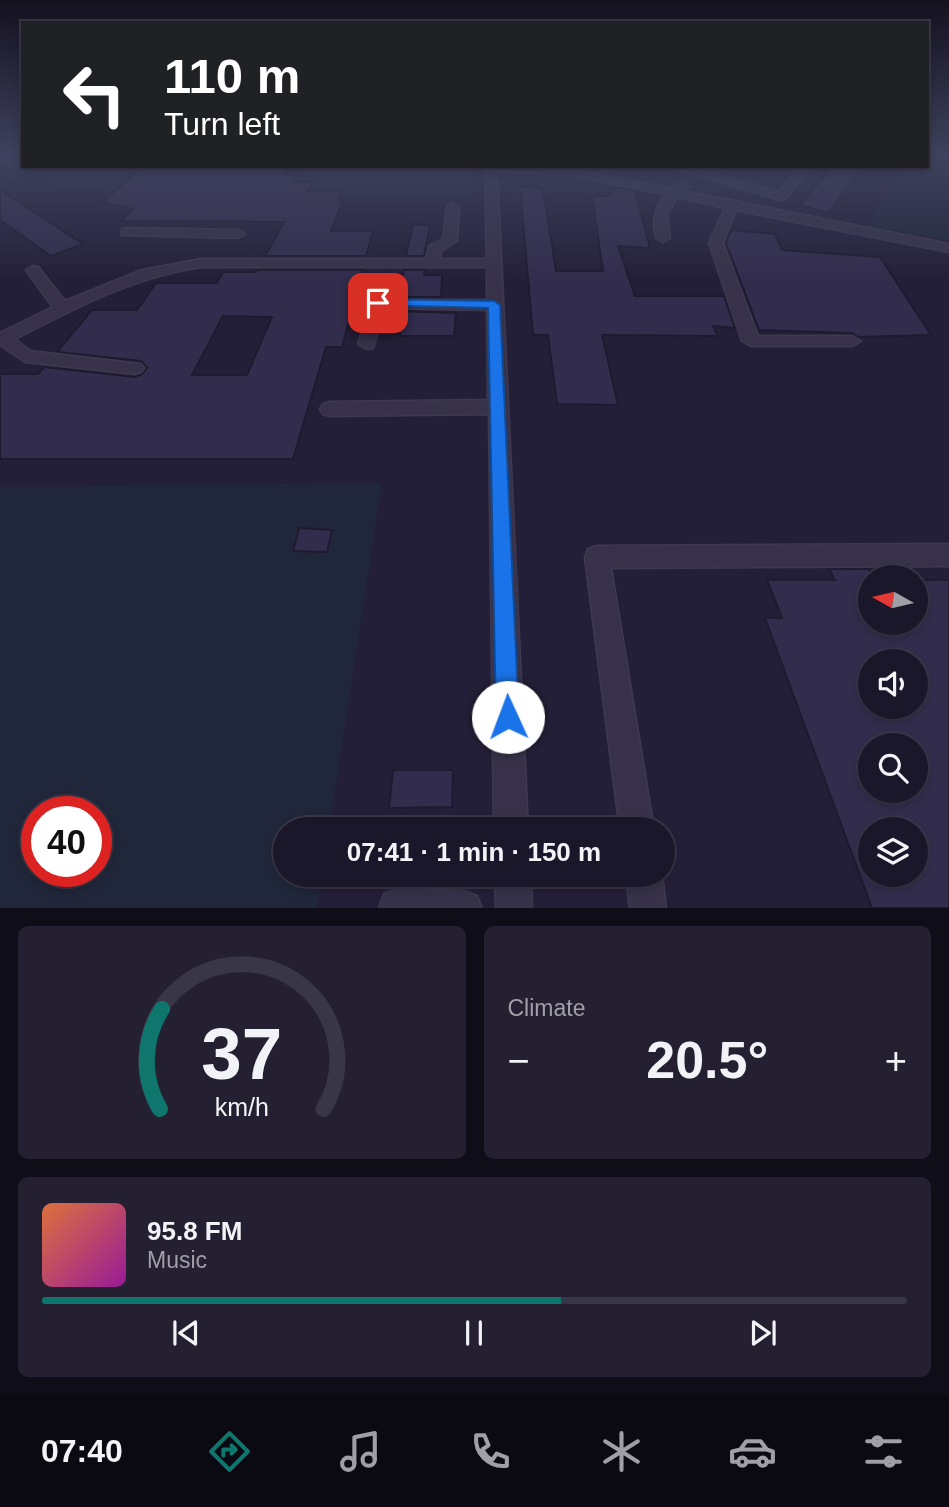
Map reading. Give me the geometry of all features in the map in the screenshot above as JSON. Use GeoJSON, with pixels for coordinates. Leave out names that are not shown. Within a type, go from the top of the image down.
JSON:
{"type":"FeatureCollection","features":[{"type":"Feature","properties":{"kind":"street"},"geometry":{"type":"LineString","coordinates":[[492,196],[512,817]]}},
{"type":"Feature","properties":{"kind":"street"},"geometry":{"type":"LineString","coordinates":[[663,238],[659,225],[663,204],[671,196]]}},
{"type":"Feature","properties":{"kind":"street"},"geometry":{"type":"LineString","coordinates":[[693,196],[949,248]]}},
{"type":"Feature","properties":{"kind":"street"},"geometry":{"type":"LineString","coordinates":[[732,206],[716,243],[751,341],[852,341]]}},
{"type":"Feature","properties":{"kind":"street"},"geometry":{"type":"LineString","coordinates":[[433,263],[434,249],[450,242],[453,207]]}},
{"type":"Feature","properties":{"kind":"street"},"geometry":{"type":"LineString","coordinates":[[127,233],[184,249],[433,263],[493,263]]}},
{"type":"Feature","properties":{"kind":"street"},"geometry":{"type":"LineString","coordinates":[[135,368],[25,356],[1,339],[135,276],[184,249],[238,234]]}},
{"type":"Feature","properties":{"kind":"street"},"geometry":{"type":"LineString","coordinates":[[33,270],[63,309]]}},
{"type":"Feature","properties":{"kind":"street"},"geometry":{"type":"LineString","coordinates":[[367,344],[378,303],[494,305]]}},
{"type":"Feature","properties":{"kind":"street"},"geometry":{"type":"LineString","coordinates":[[330,409],[498,407]]}},
{"type":"Feature","properties":{"kind":"street"},"geometry":{"type":"LineString","coordinates":[[635,817],[597,556],[949,555]]}},
{"type":"Feature","properties":{"kind":"street"},"geometry":{"type":"LineString","coordinates":[[513,887],[514,908]]}},
{"type":"Feature","properties":{"kind":"street"},"geometry":{"type":"LineString","coordinates":[[645,887],[648,908]]}},
{"type":"Feature","properties":{"kind":"street"},"geometry":{"type":"LineString","coordinates":[[397,907],[464,908]]}},
{"type":"Feature","properties":{"kind":"shaded area"},"geometry":{"type":"Polygon","coordinates":[[[885,196],[949,196],[949,240],[867,226],[885,196]]]}},
{"type":"Feature","properties":{"kind":"shaded area"},"geometry":{"type":"Polygon","coordinates":[[[382,483],[331,817],[273,817],[273,887],[320,887],[317,908],[0,908],[0,487],[382,483]]]}},
{"type":"Feature","properties":{"kind":"building"},"geometry":{"type":"Polygon","coordinates":[[[0,196],[10,196],[83,244],[51,256],[0,220],[0,196]]]}},
{"type":"Feature","properties":{"kind":"building"},"geometry":{"type":"Polygon","coordinates":[[[109,196],[340,196],[339,200],[343,200],[331,231],[373,231],[366,256],[265,256],[284,222],[121,221],[133,209],[103,202],[109,196]]]}},
{"type":"Feature","properties":{"kind":"building"},"geometry":{"type":"Polygon","coordinates":[[[521,196],[544,196],[556,271],[603,271],[592,196],[636,196],[650,248],[618,246],[635,296],[724,296],[735,328],[713,326],[718,336],[602,335],[618,405],[557,404],[548,335],[533,335],[521,196]]]}},
{"type":"Feature","properties":{"kind":"building"},"geometry":{"type":"Polygon","coordinates":[[[807,196],[840,196],[828,213],[800,205],[807,196]]]}},
{"type":"Feature","properties":{"kind":"building"},"geometry":{"type":"Polygon","coordinates":[[[413,224],[430,226],[424,256],[406,256],[413,224]]]}},
{"type":"Feature","properties":{"kind":"building"},"geometry":{"type":"Polygon","coordinates":[[[731,230],[775,234],[782,250],[880,257],[931,335],[858,337],[852,333],[759,330],[726,243],[731,230]]]}},
{"type":"Feature","properties":{"kind":"building"},"geometry":{"type":"Polygon","coordinates":[[[363,270],[342,347],[326,347],[293,459],[0,459],[0,374],[38,374],[44,367],[135,377],[147,368],[141,361],[57,352],[92,310],[137,310],[156,283],[217,283],[223,272],[363,270]],[[223,316],[192,375],[247,375],[272,317],[223,316]]]}},
{"type":"Feature","properties":{"kind":"building"},"geometry":{"type":"Polygon","coordinates":[[[404,270],[425,270],[424,275],[442,275],[441,297],[398,297],[404,270]]]}},
{"type":"Feature","properties":{"kind":"building"},"geometry":{"type":"Polygon","coordinates":[[[395,311],[456,313],[454,336],[400,336],[400,333],[390,333],[395,311]]]}},
{"type":"Feature","properties":{"kind":"building"},"geometry":{"type":"Polygon","coordinates":[[[299,528],[332,530],[327,552],[293,551],[299,528]]]}},
{"type":"Feature","properties":{"kind":"building"},"geometry":{"type":"Polygon","coordinates":[[[829,569],[858,569],[858,635],[928,635],[928,580],[949,580],[949,908],[872,908],[864,887],[928,887],[928,817],[858,817],[858,870],[765,618],[782,618],[767,580],[835,580],[829,569]]]}},
{"type":"Feature","properties":{"kind":"building"},"geometry":{"type":"Polygon","coordinates":[[[393,770],[453,770],[452,807],[389,808],[393,770]]]}},
{"type":"Feature","properties":{"kind":"route"},"geometry":{"type":"LineString","coordinates":[[378,303],[494,305],[508,717]]}}]}
